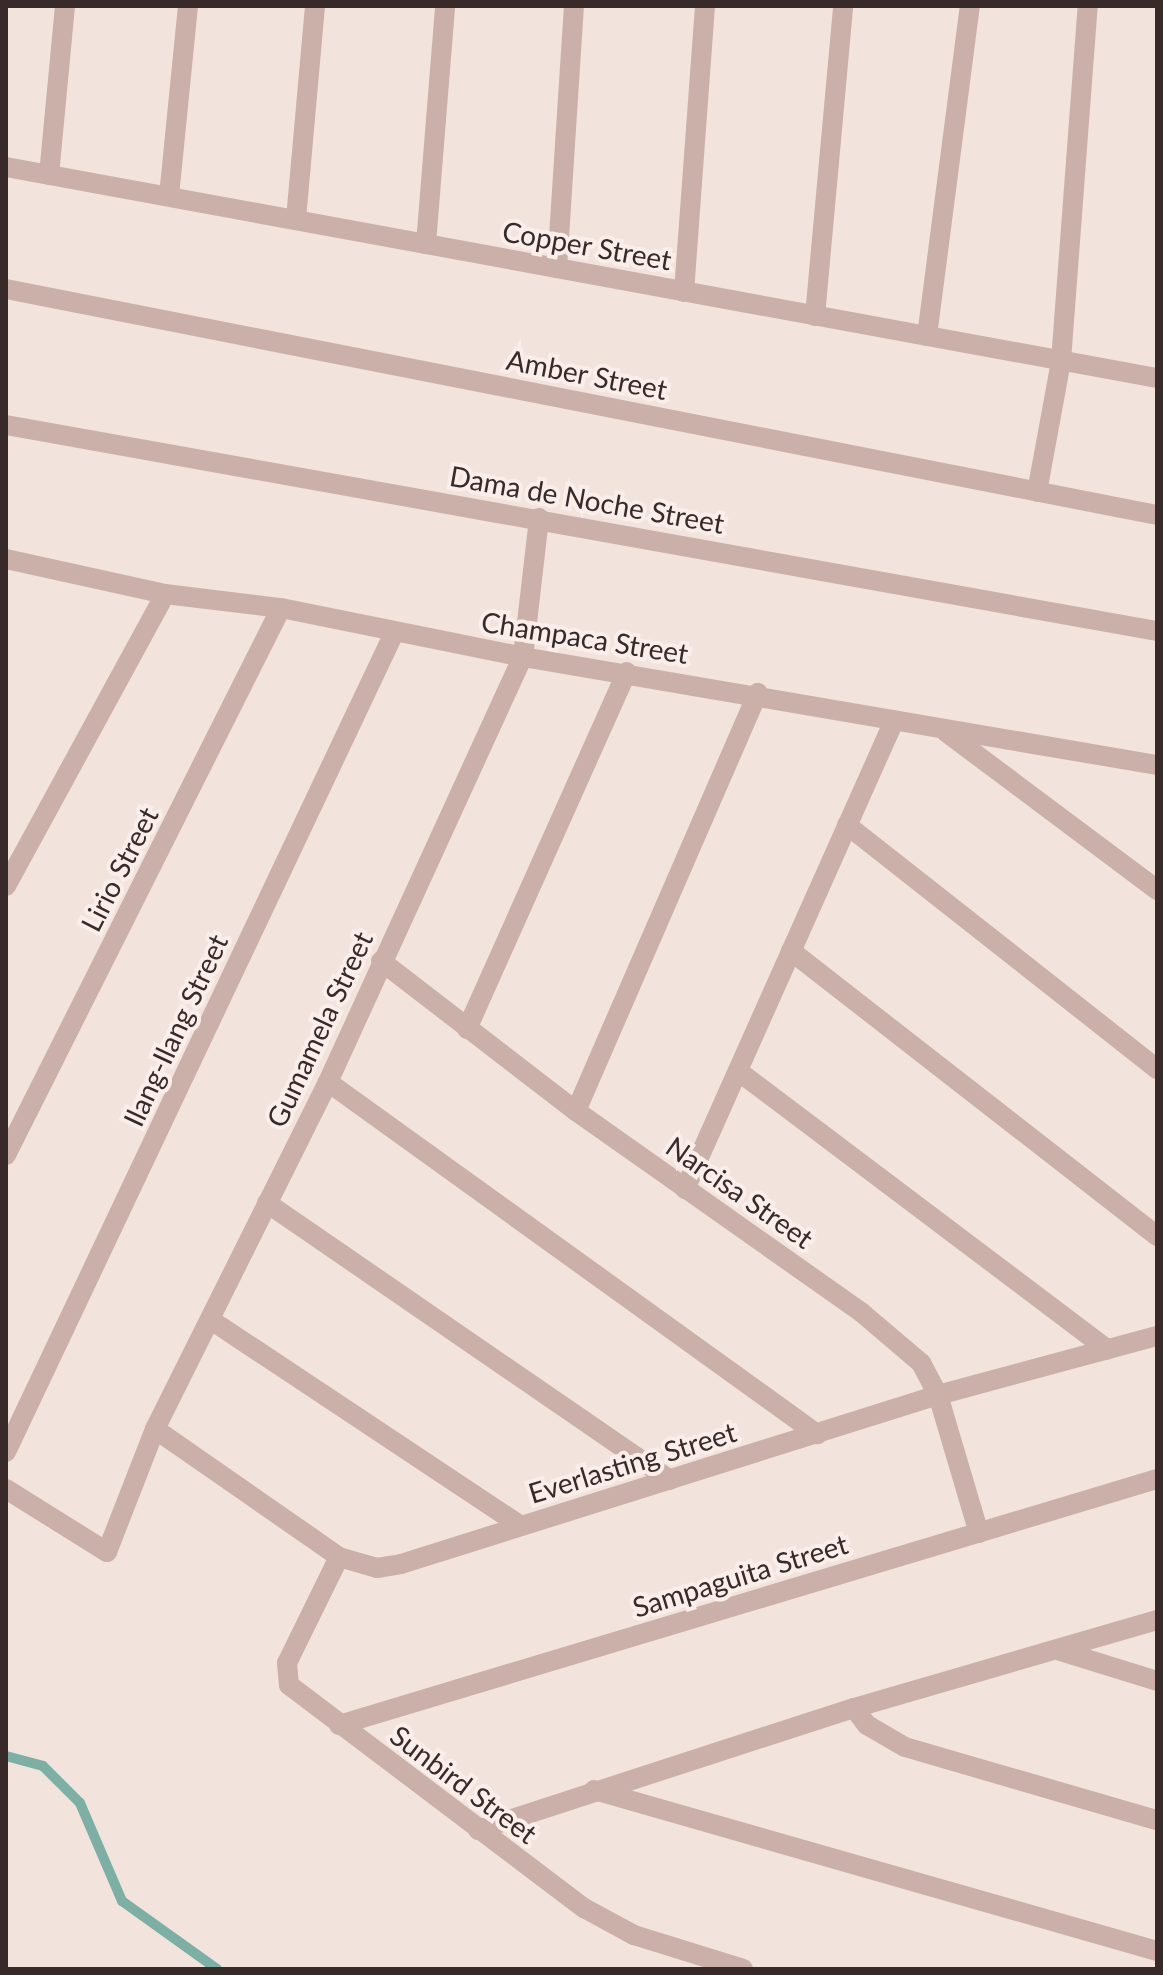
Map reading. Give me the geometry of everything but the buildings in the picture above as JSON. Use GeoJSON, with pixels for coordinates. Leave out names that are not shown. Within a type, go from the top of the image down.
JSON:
{"type":"FeatureCollection","features":[{"type":"Feature","properties":{"kind":"street"},"geometry":{"type":"LineString","coordinates":[[49,175],[65,6]]}},
{"type":"Feature","properties":{"kind":"street"},"geometry":{"type":"LineString","coordinates":[[169,196],[188,6]]}},
{"type":"Feature","properties":{"kind":"street"},"geometry":{"type":"LineString","coordinates":[[296,219],[315,6]]}},
{"type":"Feature","properties":{"kind":"street"},"geometry":{"type":"LineString","coordinates":[[426,244],[445,6]]}},
{"type":"Feature","properties":{"kind":"street"},"geometry":{"type":"LineString","coordinates":[[557,268],[574,6]]}},
{"type":"Feature","properties":{"kind":"street"},"geometry":{"type":"LineString","coordinates":[[684,292],[705,6]]}},
{"type":"Feature","properties":{"kind":"street"},"geometry":{"type":"LineString","coordinates":[[815,316],[843,6]]}},
{"type":"Feature","properties":{"kind":"street"},"geometry":{"type":"LineString","coordinates":[[927,336],[970,6]]}},
{"type":"Feature","properties":{"kind":"street"},"geometry":{"type":"LineString","coordinates":[[1037,492],[1061,361],[1088,6]]}},
{"type":"Feature","properties":{"kind":"street","name":"Copper Street"},"geometry":{"type":"LineString","coordinates":[[6,167],[1157,378]]}},
{"type":"Feature","properties":{"kind":"street","name":"Amber Street"},"geometry":{"type":"LineString","coordinates":[[6,289],[1157,515]]}},
{"type":"Feature","properties":{"kind":"street","name":"Dama de Noche Street"},"geometry":{"type":"LineString","coordinates":[[6,425],[1157,631]]}},
{"type":"Feature","properties":{"kind":"street","name":"Gumamela Street"},"geometry":{"type":"LineString","coordinates":[[6,1489],[107,1552],[155,1429],[328,1082],[523,657],[539,518]]}},
{"type":"Feature","properties":{"kind":"street","name":"Champaca Street"},"geometry":{"type":"LineString","coordinates":[[6,559],[165,594],[281,608],[523,657],[758,693],[894,721],[1157,765]]}},
{"type":"Feature","properties":{"kind":"street"},"geometry":{"type":"LineString","coordinates":[[6,886],[165,594]]}},
{"type":"Feature","properties":{"kind":"street","name":"Lirio Street"},"geometry":{"type":"LineString","coordinates":[[6,1155],[281,608]]}},
{"type":"Feature","properties":{"kind":"street","name":"Ilang-Ilang Street"},"geometry":{"type":"LineString","coordinates":[[6,1452],[394,633]]}},
{"type":"Feature","properties":{"kind":"street"},"geometry":{"type":"LineString","coordinates":[[467,1029],[627,672]]}},
{"type":"Feature","properties":{"kind":"street"},"geometry":{"type":"LineString","coordinates":[[576,1111],[758,693]]}},
{"type":"Feature","properties":{"kind":"street"},"geometry":{"type":"LineString","coordinates":[[685,1189],[894,721]]}},
{"type":"Feature","properties":{"kind":"street"},"geometry":{"type":"LineString","coordinates":[[943,729],[1157,890]]}},
{"type":"Feature","properties":{"kind":"street"},"geometry":{"type":"LineString","coordinates":[[847,825],[1157,1069]]}},
{"type":"Feature","properties":{"kind":"street"},"geometry":{"type":"LineString","coordinates":[[791,951],[1157,1236]]}},
{"type":"Feature","properties":{"kind":"street","name":"Narcisa Street"},"geometry":{"type":"LineString","coordinates":[[381,961],[576,1111],[861,1312],[921,1363],[938,1395],[979,1533]]}},
{"type":"Feature","properties":{"kind":"street"},"geometry":{"type":"LineString","coordinates":[[738,1071],[1108,1350]]}},
{"type":"Feature","properties":{"kind":"street"},"geometry":{"type":"LineString","coordinates":[[328,1082],[817,1434]]}},
{"type":"Feature","properties":{"kind":"street"},"geometry":{"type":"LineString","coordinates":[[267,1203],[670,1480]]}},
{"type":"Feature","properties":{"kind":"street"},"geometry":{"type":"LineString","coordinates":[[211,1320],[521,1526]]}},
{"type":"Feature","properties":{"kind":"street","name":"Everlasting Street"},"geometry":{"type":"LineString","coordinates":[[155,1429],[339,1557],[377,1568],[401,1564],[938,1395],[1157,1336]]}},
{"type":"Feature","properties":{"kind":"street","name":"Sampaguita Street"},"geometry":{"type":"LineString","coordinates":[[339,1725],[1157,1479]]}},
{"type":"Feature","properties":{"kind":"street","name":"Sunbird Street"},"geometry":{"type":"LineString","coordinates":[[339,1557],[285,1672],[289,1685],[584,1908],[622,1928],[743,1969]]}},
{"type":"Feature","properties":{"kind":"street"},"geometry":{"type":"LineString","coordinates":[[478,1830],[854,1708],[1157,1620]]}},
{"type":"Feature","properties":{"kind":"street"},"geometry":{"type":"LineString","coordinates":[[1057,1650],[1157,1681]]}},
{"type":"Feature","properties":{"kind":"street"},"geometry":{"type":"LineString","coordinates":[[854,1708],[867,1725],[905,1747],[1157,1820]]}},
{"type":"Feature","properties":{"kind":"street"},"geometry":{"type":"LineString","coordinates":[[594,1790],[1157,1951]]}},
{"type":"Feature","properties":{"kind":"waterway"},"geometry":{"type":"LineString","coordinates":[[6,1756],[43,1766],[80,1803],[122,1901],[217,1969]]}}]}
